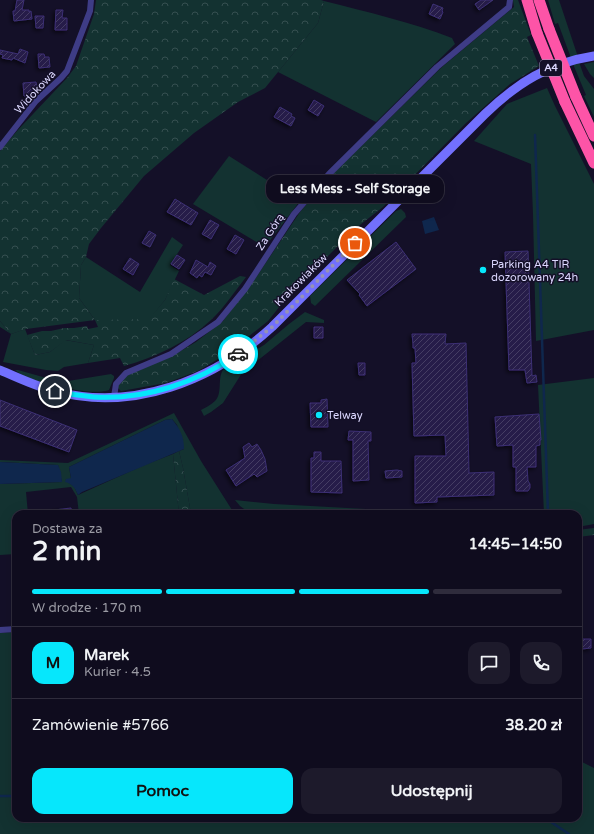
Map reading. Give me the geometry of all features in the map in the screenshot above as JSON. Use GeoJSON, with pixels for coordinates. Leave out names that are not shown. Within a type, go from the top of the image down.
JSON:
{"type":"FeatureCollection","features":[{"type":"Feature","properties":{"kind":"highway","name":"A4"},"geometry":{"type":"LineString","coordinates":[[527,0],[537,33],[565,102],[594,163]]}},
{"type":"Feature","properties":{"kind":"highway","name":"A4"},"geometry":{"type":"LineString","coordinates":[[540,0],[549,29],[576,97],[594,136]]}},
{"type":"Feature","properties":{"kind":"main road","name":"Krakowiaków"},"geometry":{"type":"LineString","coordinates":[[0,370],[30,384],[55,391],[95,397],[143,394],[173,386],[208,372],[238,354],[272,327],[485,114],[502,99],[527,80],[555,66],[565,62],[594,56]]}},
{"type":"Feature","properties":{"kind":"street","name":"Widokowa"},"geometry":{"type":"LineString","coordinates":[[0,147],[36,101],[67,71],[90,12],[91,0]]}},
{"type":"Feature","properties":{"kind":"street","name":"Za Górą"},"geometry":{"type":"LineString","coordinates":[[114,397],[116,384],[126,373],[171,354],[218,322],[245,289],[294,214],[329,174],[437,67],[509,7],[510,0]]}},
{"type":"Feature","properties":{"kind":"street"},"geometry":{"type":"LineString","coordinates":[[0,630],[12,629]]}},
{"type":"Feature","properties":{"kind":"green space"},"geometry":{"type":"Polygon","coordinates":[[[96,0],[324,1],[318,23],[265,88],[238,102],[194,133],[144,176],[89,244],[86,257],[81,265],[79,298],[95,320],[26,329],[11,334],[0,321],[0,151],[67,78],[76,66],[94,14],[96,0]]]}},
{"type":"Feature","properties":{"kind":"green space"},"geometry":{"type":"Polygon","coordinates":[[[513,0],[518,0],[531,35],[527,37],[539,66],[510,84],[466,123],[383,207],[356,228],[288,296],[268,321],[228,353],[198,371],[166,383],[121,391],[118,388],[118,384],[125,376],[172,356],[196,342],[223,321],[257,276],[300,212],[331,176],[442,67],[514,7],[513,0]]]}},
{"type":"Feature","properties":{"kind":"green space"},"geometry":{"type":"Polygon","coordinates":[[[548,0],[559,0],[578,57],[571,58],[558,23],[555,24],[548,0]]]}},
{"type":"Feature","properties":{"kind":"green space"},"geometry":{"type":"Polygon","coordinates":[[[324,1],[421,27],[452,38],[455,44],[376,122],[278,72],[318,23],[324,1]]]}},
{"type":"Feature","properties":{"kind":"green space"},"geometry":{"type":"Polygon","coordinates":[[[579,62],[584,76],[594,89],[594,117],[584,96],[586,95],[573,64],[579,62]]]}},
{"type":"Feature","properties":{"kind":"green space"},"geometry":{"type":"Polygon","coordinates":[[[594,62],[594,78],[584,64],[594,62]]]}},
{"type":"Feature","properties":{"kind":"green space"},"geometry":{"type":"Polygon","coordinates":[[[547,88],[594,184],[594,330],[536,341],[531,164],[474,141],[507,104],[547,88]]]}},
{"type":"Feature","properties":{"kind":"green space"},"geometry":{"type":"Polygon","coordinates":[[[229,156],[300,201],[265,247],[193,204],[229,156]]]}},
{"type":"Feature","properties":{"kind":"green space"},"geometry":{"type":"Polygon","coordinates":[[[401,209],[405,213],[406,217],[315,306],[311,303],[310,296],[396,211],[401,209]]]}},
{"type":"Feature","properties":{"kind":"green space"},"geometry":{"type":"Polygon","coordinates":[[[172,237],[183,245],[170,265],[179,271],[165,300],[149,320],[95,320],[79,298],[81,265],[86,257],[140,292],[172,237]]]}},
{"type":"Feature","properties":{"kind":"green space"},"geometry":{"type":"Polygon","coordinates":[[[240,276],[246,277],[216,315],[191,336],[159,354],[124,366],[120,358],[88,363],[94,345],[66,340],[50,352],[35,355],[27,335],[64,328],[87,326],[88,329],[98,327],[95,320],[149,319],[165,300],[174,279],[204,295],[240,276]]]}},
{"type":"Feature","properties":{"kind":"green space"},"geometry":{"type":"Polygon","coordinates":[[[305,312],[324,320],[324,323],[306,322],[242,373],[223,403],[204,416],[201,410],[212,404],[219,394],[220,378],[223,370],[264,345],[305,312]]]}},
{"type":"Feature","properties":{"kind":"green space"},"geometry":{"type":"Polygon","coordinates":[[[0,321],[11,334],[0,327],[0,321]]]}},
{"type":"Feature","properties":{"kind":"green space"},"geometry":{"type":"Polygon","coordinates":[[[25,329],[35,355],[50,352],[65,340],[94,345],[88,363],[64,367],[58,371],[46,370],[3,362],[11,334],[25,329]]]}},
{"type":"Feature","properties":{"kind":"green space"},"geometry":{"type":"Polygon","coordinates":[[[15,370],[50,379],[68,381],[111,374],[114,378],[109,390],[89,392],[45,383],[22,375],[15,370]]]}},
{"type":"Feature","properties":{"kind":"green space"},"geometry":{"type":"Polygon","coordinates":[[[594,378],[594,524],[582,526],[582,510],[544,510],[538,385],[594,378]]]}},
{"type":"Feature","properties":{"kind":"green space"},"geometry":{"type":"Polygon","coordinates":[[[174,413],[201,461],[232,510],[190,510],[179,451],[184,449],[177,425],[172,419],[165,420],[69,467],[71,478],[69,483],[74,486],[78,495],[142,466],[173,454],[179,510],[79,510],[77,497],[71,487],[26,492],[28,510],[12,510],[12,554],[0,555],[0,484],[62,482],[58,465],[0,462],[0,460],[68,463],[174,413]]]}},
{"type":"Feature","properties":{"kind":"green space"},"geometry":{"type":"Polygon","coordinates":[[[179,451],[190,510],[179,510],[173,454],[179,451]]]}},
{"type":"Feature","properties":{"kind":"green space"},"geometry":{"type":"Polygon","coordinates":[[[235,500],[274,504],[384,510],[246,510],[235,500]]]}},
{"type":"Feature","properties":{"kind":"green space"},"geometry":{"type":"Polygon","coordinates":[[[594,528],[594,535],[582,536],[582,530],[594,528]]]}},
{"type":"Feature","properties":{"kind":"green space"},"geometry":{"type":"Polygon","coordinates":[[[12,632],[12,822],[582,822],[582,762],[594,768],[594,834],[0,834],[0,633],[12,632]]]}},
{"type":"Feature","properties":{"kind":"water"},"geometry":{"type":"Polygon","coordinates":[[[434,217],[439,230],[425,234],[422,221],[434,217]]]}},
{"type":"Feature","properties":{"kind":"water"},"geometry":{"type":"Polygon","coordinates":[[[172,419],[181,433],[184,449],[78,495],[76,490],[70,484],[65,482],[66,479],[71,478],[69,467],[165,420],[172,419]]]}},
{"type":"Feature","properties":{"kind":"water"},"geometry":{"type":"Polygon","coordinates":[[[0,462],[58,465],[61,472],[62,482],[0,484],[0,462]]]}},
{"type":"Feature","properties":{"kind":"building"},"geometry":{"type":"Polygon","coordinates":[[[17,0],[24,0],[22,10],[29,10],[29,12],[31,11],[32,19],[14,21],[13,11],[15,11],[17,0]]]}},
{"type":"Feature","properties":{"kind":"building"},"geometry":{"type":"Polygon","coordinates":[[[481,0],[493,0],[479,10],[475,4],[481,0]]]}},
{"type":"Feature","properties":{"kind":"building"},"geometry":{"type":"Polygon","coordinates":[[[433,4],[443,8],[440,19],[429,14],[433,4]]]}},
{"type":"Feature","properties":{"kind":"building"},"geometry":{"type":"Polygon","coordinates":[[[56,10],[63,10],[62,18],[67,18],[67,30],[55,30],[56,10]]]}},
{"type":"Feature","properties":{"kind":"building"},"geometry":{"type":"Polygon","coordinates":[[[35,16],[44,16],[43,28],[36,28],[35,16]]]}},
{"type":"Feature","properties":{"kind":"building"},"geometry":{"type":"Polygon","coordinates":[[[20,49],[28,52],[25,63],[13,58],[12,60],[2,58],[3,55],[0,54],[0,50],[18,54],[20,49]]]}},
{"type":"Feature","properties":{"kind":"building"},"geometry":{"type":"Polygon","coordinates":[[[38,54],[44,54],[45,57],[49,57],[50,67],[39,68],[38,54]]]}},
{"type":"Feature","properties":{"kind":"building"},"geometry":{"type":"Polygon","coordinates":[[[36,82],[37,88],[32,88],[33,95],[24,96],[23,83],[36,82]]]}},
{"type":"Feature","properties":{"kind":"building"},"geometry":{"type":"Polygon","coordinates":[[[314,100],[324,106],[318,116],[308,110],[314,100]]]}},
{"type":"Feature","properties":{"kind":"building"},"geometry":{"type":"Polygon","coordinates":[[[280,107],[292,114],[291,116],[295,118],[291,126],[274,117],[280,107]]]}},
{"type":"Feature","properties":{"kind":"building"},"geometry":{"type":"Polygon","coordinates":[[[175,199],[198,213],[191,225],[167,212],[175,199]]]}},
{"type":"Feature","properties":{"kind":"building"},"geometry":{"type":"Polygon","coordinates":[[[210,220],[219,225],[211,239],[202,234],[210,220]]]}},
{"type":"Feature","properties":{"kind":"building"},"geometry":{"type":"Polygon","coordinates":[[[149,231],[156,235],[150,247],[142,243],[149,231]]]}},
{"type":"Feature","properties":{"kind":"building"},"geometry":{"type":"Polygon","coordinates":[[[235,235],[244,240],[236,254],[227,249],[235,235]]]}},
{"type":"Feature","properties":{"kind":"building"},"geometry":{"type":"Polygon","coordinates":[[[396,242],[416,269],[367,306],[359,295],[360,294],[347,280],[396,242]]]}},
{"type":"Feature","properties":{"kind":"building"},"geometry":{"type":"Polygon","coordinates":[[[528,251],[532,376],[536,375],[537,382],[527,383],[525,370],[509,370],[505,252],[528,251]]]}},
{"type":"Feature","properties":{"kind":"building"},"geometry":{"type":"Polygon","coordinates":[[[177,255],[185,260],[179,269],[171,264],[177,255]]]}},
{"type":"Feature","properties":{"kind":"building"},"geometry":{"type":"Polygon","coordinates":[[[130,258],[139,264],[133,275],[123,269],[130,258]]]}},
{"type":"Feature","properties":{"kind":"building"},"geometry":{"type":"Polygon","coordinates":[[[196,260],[208,267],[210,262],[216,266],[211,275],[205,272],[202,277],[199,275],[197,278],[190,273],[196,260]]]}},
{"type":"Feature","properties":{"kind":"building"},"geometry":{"type":"Polygon","coordinates":[[[314,327],[323,327],[323,338],[314,338],[314,327]]]}},
{"type":"Feature","properties":{"kind":"building"},"geometry":{"type":"Polygon","coordinates":[[[412,334],[446,334],[445,344],[466,343],[469,473],[494,472],[494,495],[437,497],[437,502],[415,503],[415,456],[446,456],[445,435],[414,436],[412,363],[416,363],[412,334]]]}},
{"type":"Feature","properties":{"kind":"building"},"geometry":{"type":"Polygon","coordinates":[[[358,363],[365,363],[365,375],[359,375],[358,363]]]}},
{"type":"Feature","properties":{"kind":"building","name":"Telway"},"geometry":{"type":"Polygon","coordinates":[[[327,399],[328,427],[311,427],[310,403],[321,403],[321,400],[327,399]]]}},
{"type":"Feature","properties":{"kind":"building"},"geometry":{"type":"Polygon","coordinates":[[[0,400],[77,430],[69,452],[0,426],[0,400]]]}},
{"type":"Feature","properties":{"kind":"building"},"geometry":{"type":"Polygon","coordinates":[[[539,414],[541,440],[540,445],[536,446],[536,467],[527,467],[530,488],[528,491],[516,491],[516,467],[513,467],[513,445],[497,446],[495,417],[539,414]]]}},
{"type":"Feature","properties":{"kind":"building"},"geometry":{"type":"Polygon","coordinates":[[[349,431],[371,432],[371,441],[368,441],[369,480],[353,481],[353,440],[348,440],[349,431]]]}},
{"type":"Feature","properties":{"kind":"building"},"geometry":{"type":"Polygon","coordinates":[[[249,443],[252,447],[257,444],[261,450],[265,459],[267,471],[257,477],[254,474],[236,486],[226,470],[245,458],[243,447],[249,443]]]}},
{"type":"Feature","properties":{"kind":"building"},"geometry":{"type":"Polygon","coordinates":[[[314,452],[321,452],[321,461],[341,461],[342,493],[311,492],[311,458],[314,458],[314,452]]]}},
{"type":"Feature","properties":{"kind":"building"},"geometry":{"type":"Polygon","coordinates":[[[385,471],[402,471],[402,477],[386,478],[385,471]]]}},
{"type":"Feature","properties":{"kind":"building"},"geometry":{"type":"Polygon","coordinates":[[[71,508],[71,510],[54,510],[71,508]]]}},
{"type":"Feature","properties":{"kind":"building"},"geometry":{"type":"Polygon","coordinates":[[[582,639],[591,639],[591,648],[582,649],[582,639]]]}},
{"type":"Feature","properties":{"kind":"waterway"},"geometry":{"type":"LineString","coordinates":[[535,135],[548,510]]}},
{"type":"Feature","properties":{"kind":"waterway"},"geometry":{"type":"LineString","coordinates":[[0,796],[12,796]]}},
{"type":"Feature","properties":{"kind":"waterway"},"geometry":{"type":"LineString","coordinates":[[551,822],[569,834]]}},
{"type":"Feature","properties":{"kind":"way so far"},"geometry":{"type":"LineString","coordinates":[[238,354],[272,327],[355,243]]}},
{"type":"Feature","properties":{"kind":"place","name":"Less Mess - Self Storage"},"geometry":{"type":"Point","coordinates":[355,243]}},
{"type":"Feature","properties":{"kind":"place","name":"Parking A4 TIR dozorowany 24h"},"geometry":{"type":"Point","coordinates":[483,270]}},
{"type":"Feature","properties":{"kind":"place","name":"Telway"},"geometry":{"type":"Point","coordinates":[319,415]}},
{"type":"Feature","properties":{"kind":"route"},"geometry":{"type":"LineString","coordinates":[[55,391],[95,397],[143,394],[191,380],[227,362],[238,354]]}}]}
